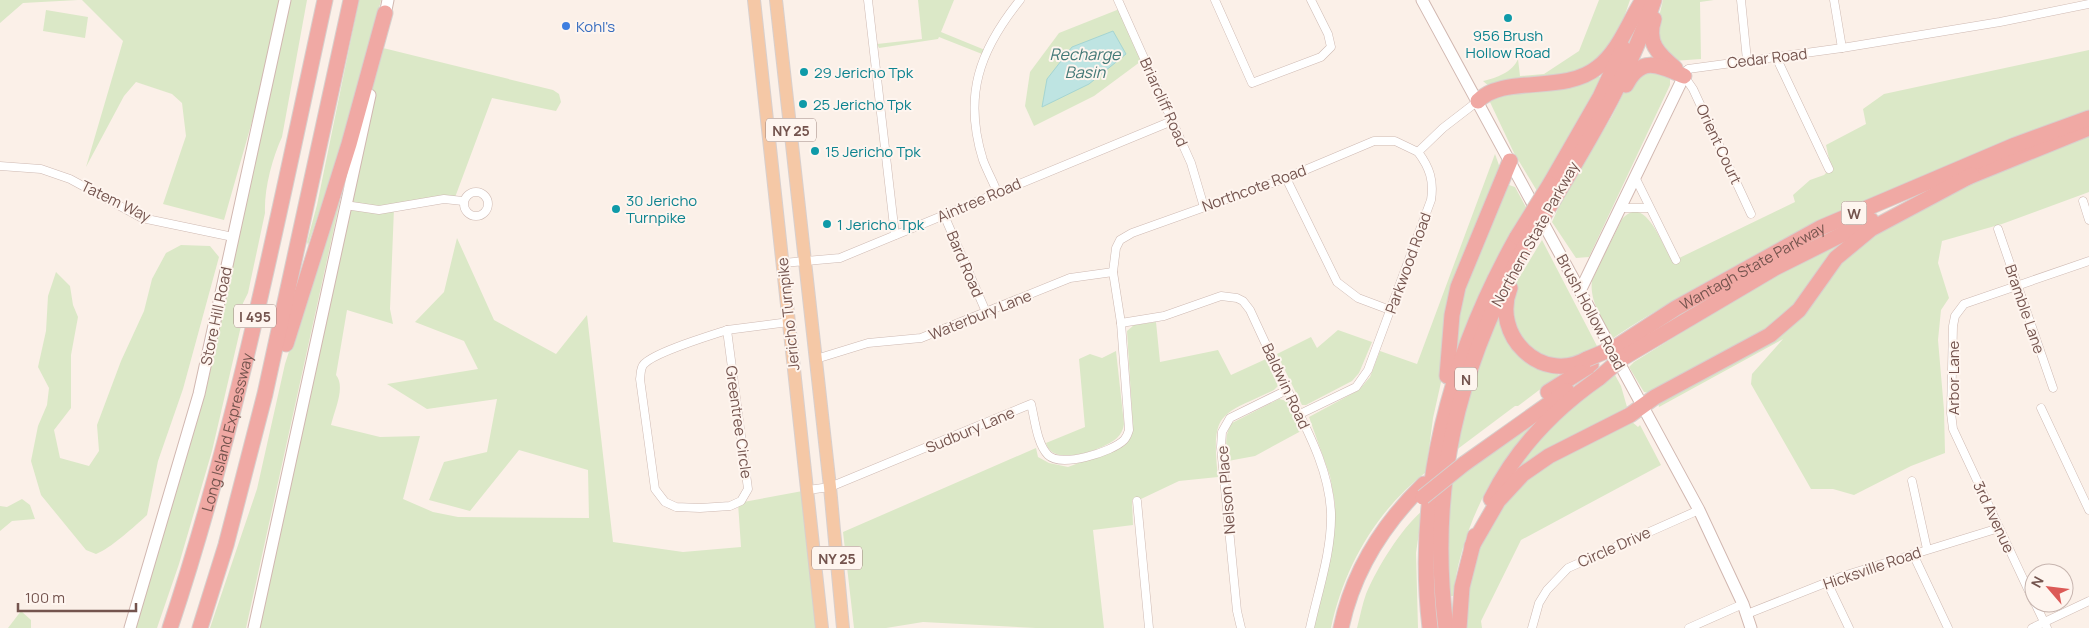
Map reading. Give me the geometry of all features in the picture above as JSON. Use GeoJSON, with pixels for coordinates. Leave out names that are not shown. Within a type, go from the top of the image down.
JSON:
{"type":"FeatureCollection","features":[{"type":"Feature","properties":{"kind":"highway","name":"Long Island Expressway"},"geometry":{"type":"LineString","coordinates":[[170,628],[199,535],[242,378],[325,0]]}},
{"type":"Feature","properties":{"kind":"highway","name":"Long Island Expressway"},"geometry":{"type":"LineString","coordinates":[[200,628],[246,474],[351,0]]}},
{"type":"Feature","properties":{"kind":"highway"},"geometry":{"type":"LineString","coordinates":[[1659,0],[1650,33],[1652,44],[1662,58],[1684,76]]}},
{"type":"Feature","properties":{"kind":"highway"},"geometry":{"type":"LineString","coordinates":[[1478,101],[1490,91],[1567,81],[1591,72],[1601,65],[1614,49],[1646,1]]}},
{"type":"Feature","properties":{"kind":"highway","name":"Northern State Parkway"},"geometry":{"type":"LineString","coordinates":[[1430,628],[1427,580],[1428,521],[1441,427],[1453,379],[1476,316],[1554,189],[1591,137],[1629,64],[1646,1]]}},
{"type":"Feature","properties":{"kind":"highway","name":"Northern State Parkway"},"geometry":{"type":"LineString","coordinates":[[1554,189],[1646,1]]}},
{"type":"Feature","properties":{"kind":"highway"},"geometry":{"type":"LineString","coordinates":[[246,474],[349,144],[386,7]]}},
{"type":"Feature","properties":{"kind":"highway"},"geometry":{"type":"LineString","coordinates":[[1591,137],[1637,70],[1646,65],[1656,65],[1684,76]]}},
{"type":"Feature","properties":{"kind":"highway","name":"Wantagh State Parkway"},"geometry":{"type":"LineString","coordinates":[[1637,342],[1682,304],[1820,228],[2016,145],[2089,118]]}},
{"type":"Feature","properties":{"kind":"highway","name":"Wantagh State Parkway"},"geometry":{"type":"LineString","coordinates":[[1593,369],[1637,342],[1869,220],[1972,175],[2089,128]]}},
{"type":"Feature","properties":{"kind":"highway"},"geometry":{"type":"LineString","coordinates":[[1441,427],[1442,399],[1450,362],[1455,297],[1463,270],[1510,161]]}},
{"type":"Feature","properties":{"kind":"highway"},"geometry":{"type":"LineString","coordinates":[[1472,546],[1498,501],[1523,474],[1549,456],[1642,407],[1655,397],[1770,335],[1788,320],[1812,294],[1836,258],[1871,229],[1972,175]]}},
{"type":"Feature","properties":{"kind":"highway"},"geometry":{"type":"LineString","coordinates":[[1521,242],[1506,304],[1506,321],[1513,338],[1529,356],[1545,364],[1593,369]]}},
{"type":"Feature","properties":{"kind":"highway","name":"Northern State Parkway"},"geometry":{"type":"LineString","coordinates":[[1446,628],[1440,546],[1447,457],[1460,399],[1475,352],[1521,242]]}},
{"type":"Feature","properties":{"kind":"highway"},"geometry":{"type":"LineString","coordinates":[[1341,628],[1350,594],[1369,553],[1391,520],[1424,491],[1546,394],[1593,369]]}},
{"type":"Feature","properties":{"kind":"highway"},"geometry":{"type":"LineString","coordinates":[[1459,628],[1460,597],[1472,546],[1488,506],[1518,454],[1593,369]]}},
{"type":"Feature","properties":{"kind":"highway"},"geometry":{"type":"LineString","coordinates":[[1351,628],[1362,592],[1382,551],[1424,491]]}},
{"type":"Feature","properties":{"kind":"main road","name":"Store Hill Road"},"geometry":{"type":"LineString","coordinates":[[130,628],[192,421],[284,0]]}},
{"type":"Feature","properties":{"kind":"main road","name":"Jericho Turnpike"},"geometry":{"type":"LineString","coordinates":[[754,0],[822,628]]}},
{"type":"Feature","properties":{"kind":"main road","name":"Jericho Turnpike"},"geometry":{"type":"LineString","coordinates":[[776,0],[830,488],[843,628]]}},
{"type":"Feature","properties":{"kind":"main road","name":"Brush Hollow Road"},"geometry":{"type":"LineString","coordinates":[[1422,0],[1699,510],[1745,609],[1751,628]]}},
{"type":"Feature","properties":{"kind":"main road"},"geometry":{"type":"LineString","coordinates":[[254,628],[373,81],[386,7]]}},
{"type":"Feature","properties":{"kind":"main road"},"geometry":{"type":"LineString","coordinates":[[1580,292],[1684,76]]}},
{"type":"Feature","properties":{"kind":"main road"},"geometry":{"type":"LineString","coordinates":[[1570,273],[1596,259]]}},
{"type":"Feature","properties":{"kind":"street"},"geometry":{"type":"LineString","coordinates":[[868,0],[895,235]]}},
{"type":"Feature","properties":{"kind":"street"},"geometry":{"type":"LineString","coordinates":[[997,192],[984,162],[977,135],[974,112],[975,85],[980,64],[989,44],[1002,22],[1020,0]]}},
{"type":"Feature","properties":{"kind":"street","name":"Briarcliff Road"},"geometry":{"type":"LineString","coordinates":[[1118,0],[1190,163],[1204,207]]}},
{"type":"Feature","properties":{"kind":"street"},"geometry":{"type":"LineString","coordinates":[[1215,0],[1252,83],[1321,57],[1332,47],[1328,34],[1311,0]]}},
{"type":"Feature","properties":{"kind":"street"},"geometry":{"type":"LineString","coordinates":[[1741,0],[1747,60]]}},
{"type":"Feature","properties":{"kind":"street"},"geometry":{"type":"LineString","coordinates":[[1834,0],[1842,48]]}},
{"type":"Feature","properties":{"kind":"street","name":"Cedar Road"},"geometry":{"type":"LineString","coordinates":[[1684,76],[1693,67],[1776,58],[1842,48],[2000,22],[2089,4]]}},
{"type":"Feature","properties":{"kind":"street"},"geometry":{"type":"LineString","coordinates":[[1776,58],[1829,169]]}},
{"type":"Feature","properties":{"kind":"street","name":"Orient Court"},"geometry":{"type":"LineString","coordinates":[[1684,76],[1693,89],[1751,214]]}},
{"type":"Feature","properties":{"kind":"street"},"geometry":{"type":"LineString","coordinates":[[1418,152],[1442,128],[1478,101]]}},
{"type":"Feature","properties":{"kind":"street","name":"Aintree Road"},"geometry":{"type":"LineString","coordinates":[[783,263],[840,258],[1172,121]]}},
{"type":"Feature","properties":{"kind":"street","name":"Northcote Road"},"geometry":{"type":"LineString","coordinates":[[1125,439],[1129,430],[1128,413],[1121,323],[1113,272],[1116,248],[1124,237],[1286,178],[1374,141],[1395,141],[1418,152]]}},
{"type":"Feature","properties":{"kind":"street","name":"Parkwood Road"},"geometry":{"type":"LineString","coordinates":[[1300,414],[1346,392],[1360,382],[1368,370],[1431,200],[1432,179],[1428,164],[1418,152]]}},
{"type":"Feature","properties":{"kind":"street","name":"Tatem Way"},"geometry":{"type":"LineString","coordinates":[[0,166],[41,169],[70,179],[142,218],[233,237]]}},
{"type":"Feature","properties":{"kind":"street"},"geometry":{"type":"LineString","coordinates":[[1635,177],[1676,260]]}},
{"type":"Feature","properties":{"kind":"street"},"geometry":{"type":"LineString","coordinates":[[1286,178],[1337,282],[1358,298],[1390,310]]}},
{"type":"Feature","properties":{"kind":"street"},"geometry":{"type":"LineString","coordinates":[[345,205],[379,210],[437,199],[464,202]]}},
{"type":"Feature","properties":{"kind":"street"},"geometry":{"type":"LineString","coordinates":[[2082,201],[2089,220]]}},
{"type":"Feature","properties":{"kind":"street"},"geometry":{"type":"LineString","coordinates":[[1621,208],[1649,208]]}},
{"type":"Feature","properties":{"kind":"street","name":"Bard Road"},"geometry":{"type":"LineString","coordinates":[[944,215],[986,312]]}},
{"type":"Feature","properties":{"kind":"street","name":"Bramble Lane"},"geometry":{"type":"LineString","coordinates":[[1998,229],[2053,388]]}},
{"type":"Feature","properties":{"kind":"street"},"geometry":{"type":"LineString","coordinates":[[2017,286],[2089,261]]}},
{"type":"Feature","properties":{"kind":"street","name":"Waterbury Lane"},"geometry":{"type":"LineString","coordinates":[[816,359],[868,343],[921,338],[1070,278],[1113,272]]}},
{"type":"Feature","properties":{"kind":"street","name":"Arbor Lane"},"geometry":{"type":"LineString","coordinates":[[1967,460],[1953,429],[1951,413],[1953,326],[1955,316],[1964,304],[2017,286]]}},
{"type":"Feature","properties":{"kind":"street","name":"Baldwin Road"},"geometry":{"type":"LineString","coordinates":[[1121,323],[1164,316],[1221,296],[1228,296],[1243,301],[1250,310],[1300,414],[1321,464],[1328,488],[1331,512],[1328,551],[1310,628]]}},
{"type":"Feature","properties":{"kind":"street","name":"Greentree Circle"},"geometry":{"type":"LineString","coordinates":[[727,330],[748,489],[741,501],[730,506],[676,507],[665,502],[655,489],[640,379],[641,368],[658,355],[727,330],[789,322]]}},
{"type":"Feature","properties":{"kind":"street","name":"Nelson Place"},"geometry":{"type":"LineString","coordinates":[[1241,628],[1237,611],[1222,456],[1222,432],[1230,418],[1287,390]]}},
{"type":"Feature","properties":{"kind":"street","name":"Sudbury Lane"},"geometry":{"type":"LineString","coordinates":[[808,490],[830,488],[1031,404],[1042,446],[1049,457],[1057,460],[1080,459],[1115,446],[1125,439]]}},
{"type":"Feature","properties":{"kind":"street"},"geometry":{"type":"LineString","coordinates":[[2041,408],[2089,510]]}},
{"type":"Feature","properties":{"kind":"street","name":"3rd Avenue"},"geometry":{"type":"LineString","coordinates":[[1967,460],[2024,581]]}},
{"type":"Feature","properties":{"kind":"street"},"geometry":{"type":"LineString","coordinates":[[1912,481],[1927,549]]}},
{"type":"Feature","properties":{"kind":"street"},"geometry":{"type":"LineString","coordinates":[[1137,501],[1149,628]]}},
{"type":"Feature","properties":{"kind":"street","name":"Circle Drive"},"geometry":{"type":"LineString","coordinates":[[1532,628],[1539,603],[1547,590],[1568,568],[1699,510]]}},
{"type":"Feature","properties":{"kind":"street","name":"Hicksville Road"},"geometry":{"type":"LineString","coordinates":[[1689,628],[1706,620],[1927,549],[1999,528]]}},
{"type":"Feature","properties":{"kind":"street"},"geometry":{"type":"LineString","coordinates":[[1913,554],[1948,628]]}},
{"type":"Feature","properties":{"kind":"street"},"geometry":{"type":"LineString","coordinates":[[1827,582],[1849,628]]}},
{"type":"Feature","properties":{"kind":"street"},"geometry":{"type":"LineString","coordinates":[[2032,628],[2045,625],[2089,601]]}},
{"type":"Feature","properties":{"kind":"street","name":"3rd Avenue"},"geometry":{"type":"LineString","coordinates":[[2039,613],[2045,625]]}},
{"type":"Feature","properties":{"kind":"green space"},"geometry":{"type":"Polygon","coordinates":[[[0,0],[78,0],[23,3],[0,23],[0,0]]]}},
{"type":"Feature","properties":{"kind":"green space"},"geometry":{"type":"Polygon","coordinates":[[[82,0],[285,0],[224,220],[163,204],[186,136],[182,103],[172,94],[136,82],[124,96],[86,167],[123,41],[82,0]]]}},
{"type":"Feature","properties":{"kind":"green space"},"geometry":{"type":"Polygon","coordinates":[[[289,0],[307,0],[282,137],[269,174],[265,213],[248,293],[243,303],[241,326],[212,451],[179,564],[157,628],[135,628],[205,395],[289,0]]]}},
{"type":"Feature","properties":{"kind":"green space"},"geometry":{"type":"Polygon","coordinates":[[[359,0],[381,0],[358,97],[308,245],[307,242],[317,205],[359,0]]]}},
{"type":"Feature","properties":{"kind":"green space"},"geometry":{"type":"Polygon","coordinates":[[[918,0],[954,0],[941,32],[985,50],[982,54],[939,37],[938,39],[879,48],[877,44],[922,39],[918,0]]]}},
{"type":"Feature","properties":{"kind":"green space"},"geometry":{"type":"Polygon","coordinates":[[[1599,0],[1630,0],[1617,38],[1588,69],[1490,87],[1483,81],[1508,71],[1516,64],[1518,59],[1520,76],[1544,74],[1579,51],[1599,0]]]}},
{"type":"Feature","properties":{"kind":"green space"},"geometry":{"type":"Polygon","coordinates":[[[1663,0],[1714,0],[1700,2],[1701,59],[1673,61],[1656,47],[1658,21],[1663,0]]]}},
{"type":"Feature","properties":{"kind":"green space"},"geometry":{"type":"Polygon","coordinates":[[[1122,8],[1144,59],[1094,96],[1034,126],[1025,106],[1030,72],[1059,33],[1122,8]]]}},
{"type":"Feature","properties":{"kind":"green space"},"geometry":{"type":"Polygon","coordinates":[[[46,10],[88,17],[85,38],[43,31],[46,10]]]}},
{"type":"Feature","properties":{"kind":"green space"},"geometry":{"type":"Polygon","coordinates":[[[379,47],[553,90],[559,94],[561,102],[556,111],[492,98],[454,200],[394,208],[390,309],[393,324],[347,310],[336,375],[339,380],[340,392],[331,425],[380,437],[420,436],[403,499],[433,512],[458,517],[589,518],[588,470],[519,450],[470,511],[429,500],[444,462],[487,452],[497,399],[427,409],[387,384],[478,369],[464,341],[415,322],[444,292],[457,238],[494,320],[556,354],[587,315],[613,542],[683,552],[741,547],[738,503],[808,490],[822,628],[253,628],[379,47]]]}},
{"type":"Feature","properties":{"kind":"green space"},"geometry":{"type":"Polygon","coordinates":[[[2089,50],[2089,110],[2028,133],[1928,175],[1807,230],[1727,270],[1650,314],[1613,338],[1601,318],[1593,296],[1592,280],[1622,219],[1631,213],[1638,212],[1646,217],[1673,261],[1795,202],[1793,195],[1810,180],[1824,175],[1831,168],[1826,145],[1866,124],[1863,109],[1884,94],[2089,50]]]}},
{"type":"Feature","properties":{"kind":"green space"},"geometry":{"type":"Polygon","coordinates":[[[1653,68],[1670,78],[1670,85],[1589,257],[1576,258],[1552,222],[1561,202],[1612,116],[1628,84],[1653,68]]]}},
{"type":"Feature","properties":{"kind":"green space"},"geometry":{"type":"Polygon","coordinates":[[[1597,73],[1601,79],[1537,191],[1514,153],[1489,100],[1597,73]]]}},
{"type":"Feature","properties":{"kind":"green space"},"geometry":{"type":"Polygon","coordinates":[[[2089,136],[2089,192],[2002,224],[1942,241],[1938,263],[1949,298],[1941,310],[1938,340],[1944,410],[1945,453],[1911,466],[1854,495],[1833,489],[1811,489],[1751,384],[1752,374],[1783,339],[1659,407],[1658,403],[1781,332],[1835,267],[1893,221],[1981,180],[2089,136]]]}},
{"type":"Feature","properties":{"kind":"green space"},"geometry":{"type":"Polygon","coordinates":[[[1495,154],[1500,168],[1457,272],[1444,369],[1433,418],[1426,472],[1408,487],[1377,522],[1344,583],[1331,628],[1312,628],[1331,545],[1335,504],[1330,476],[1309,417],[1359,390],[1370,377],[1380,351],[1417,364],[1495,154]]]}},
{"type":"Feature","properties":{"kind":"green space"},"geometry":{"type":"Polygon","coordinates":[[[1506,184],[1515,187],[1527,209],[1488,274],[1490,275],[1476,303],[1454,360],[1459,295],[1506,184]]]}},
{"type":"Feature","properties":{"kind":"green space"},"geometry":{"type":"Polygon","coordinates":[[[337,201],[340,201],[246,628],[210,628],[257,489],[285,364],[337,201]]]}},
{"type":"Feature","properties":{"kind":"green space"},"geometry":{"type":"Polygon","coordinates":[[[1866,229],[1785,318],[1757,337],[1649,393],[1644,392],[1629,367],[1634,362],[1721,308],[1745,290],[1866,229]]]}},
{"type":"Feature","properties":{"kind":"green space"},"geometry":{"type":"Polygon","coordinates":[[[1542,240],[1598,348],[1584,356],[1550,361],[1518,342],[1509,298],[1513,296],[1516,283],[1542,240]]]}},
{"type":"Feature","properties":{"kind":"green space"},"geometry":{"type":"Polygon","coordinates":[[[181,245],[210,246],[219,257],[183,389],[158,461],[147,515],[115,542],[96,554],[86,550],[41,495],[31,461],[38,426],[47,405],[49,388],[38,367],[46,331],[48,296],[56,272],[70,286],[73,305],[78,317],[71,355],[71,408],[54,430],[60,458],[89,466],[99,451],[97,425],[121,361],[144,311],[152,279],[166,253],[181,245]]]}},
{"type":"Feature","properties":{"kind":"green space"},"geometry":{"type":"Polygon","coordinates":[[[1500,301],[1508,338],[1517,353],[1533,365],[1559,375],[1455,451],[1451,483],[1527,426],[1530,429],[1502,464],[1482,498],[1463,546],[1453,596],[1450,596],[1446,519],[1454,443],[1500,301]]]}},
{"type":"Feature","properties":{"kind":"green space"},"geometry":{"type":"Polygon","coordinates":[[[1156,322],[1160,362],[1218,350],[1231,375],[1266,359],[1278,386],[1274,390],[1241,405],[1223,418],[1218,427],[1216,439],[1218,477],[1179,481],[1141,499],[1132,500],[1133,525],[1093,530],[1104,628],[1036,628],[923,622],[886,628],[854,628],[843,532],[1036,448],[1038,457],[1049,463],[1068,467],[1124,446],[1129,440],[1133,429],[1127,331],[1134,325],[1156,322]]]}},
{"type":"Feature","properties":{"kind":"green space"},"geometry":{"type":"Polygon","coordinates":[[[1338,330],[1372,342],[1359,373],[1352,381],[1306,405],[1302,405],[1277,354],[1311,337],[1317,348],[1338,330]]]}},
{"type":"Feature","properties":{"kind":"green space"},"geometry":{"type":"Polygon","coordinates":[[[1116,351],[1124,424],[1121,433],[1110,443],[1078,454],[1067,456],[1050,450],[1046,443],[1085,427],[1079,359],[1090,354],[1102,358],[1116,351]]]}},
{"type":"Feature","properties":{"kind":"green space"},"geometry":{"type":"Polygon","coordinates":[[[1615,375],[1621,386],[1627,407],[1521,471],[1516,467],[1553,423],[1559,420],[1581,398],[1615,375]]]}},
{"type":"Feature","properties":{"kind":"green space"},"geometry":{"type":"Polygon","coordinates":[[[1279,399],[1287,401],[1301,431],[1255,456],[1228,461],[1226,446],[1229,428],[1232,423],[1279,399]]]}},
{"type":"Feature","properties":{"kind":"green space"},"geometry":{"type":"Polygon","coordinates":[[[1631,421],[1638,427],[1640,425],[1661,465],[1521,540],[1481,621],[1482,628],[1466,628],[1467,602],[1471,577],[1487,530],[1499,509],[1515,489],[1533,472],[1555,457],[1631,421]]]}},
{"type":"Feature","properties":{"kind":"green space"},"geometry":{"type":"Polygon","coordinates":[[[22,499],[30,505],[35,519],[12,521],[0,531],[0,506],[7,507],[22,499]]]}},
{"type":"Feature","properties":{"kind":"green space"},"geometry":{"type":"Polygon","coordinates":[[[1422,511],[1416,553],[1418,628],[1357,628],[1366,594],[1376,573],[1406,528],[1422,511]]]}},
{"type":"Feature","properties":{"kind":"green space"},"geometry":{"type":"Polygon","coordinates":[[[21,611],[31,620],[31,628],[8,628],[21,611]]]}},
{"type":"Feature","properties":{"kind":"water","name":"Recharge Basin"},"geometry":{"type":"Polygon","coordinates":[[[1113,31],[1126,54],[1089,84],[1042,107],[1047,79],[1072,47],[1113,31]]]}},
{"type":"Feature","properties":{"kind":"place","name":"956 Brush Hollow Road"},"geometry":{"type":"Point","coordinates":[1508,18]}},
{"type":"Feature","properties":{"kind":"place","name":"Kohl's"},"geometry":{"type":"Point","coordinates":[566,26]}},
{"type":"Feature","properties":{"kind":"place","name":"29 Jericho Tpk"},"geometry":{"type":"Point","coordinates":[804,72]}},
{"type":"Feature","properties":{"kind":"place","name":"25 Jericho Tpk"},"geometry":{"type":"Point","coordinates":[803,104]}},
{"type":"Feature","properties":{"kind":"place","name":"15 Jericho Tpk"},"geometry":{"type":"Point","coordinates":[815,151]}},
{"type":"Feature","properties":{"kind":"place","name":"30 Jericho Turnpike"},"geometry":{"type":"Point","coordinates":[616,209]}},
{"type":"Feature","properties":{"kind":"place","name":"1 Jericho Tpk"},"geometry":{"type":"Point","coordinates":[827,224]}}]}
